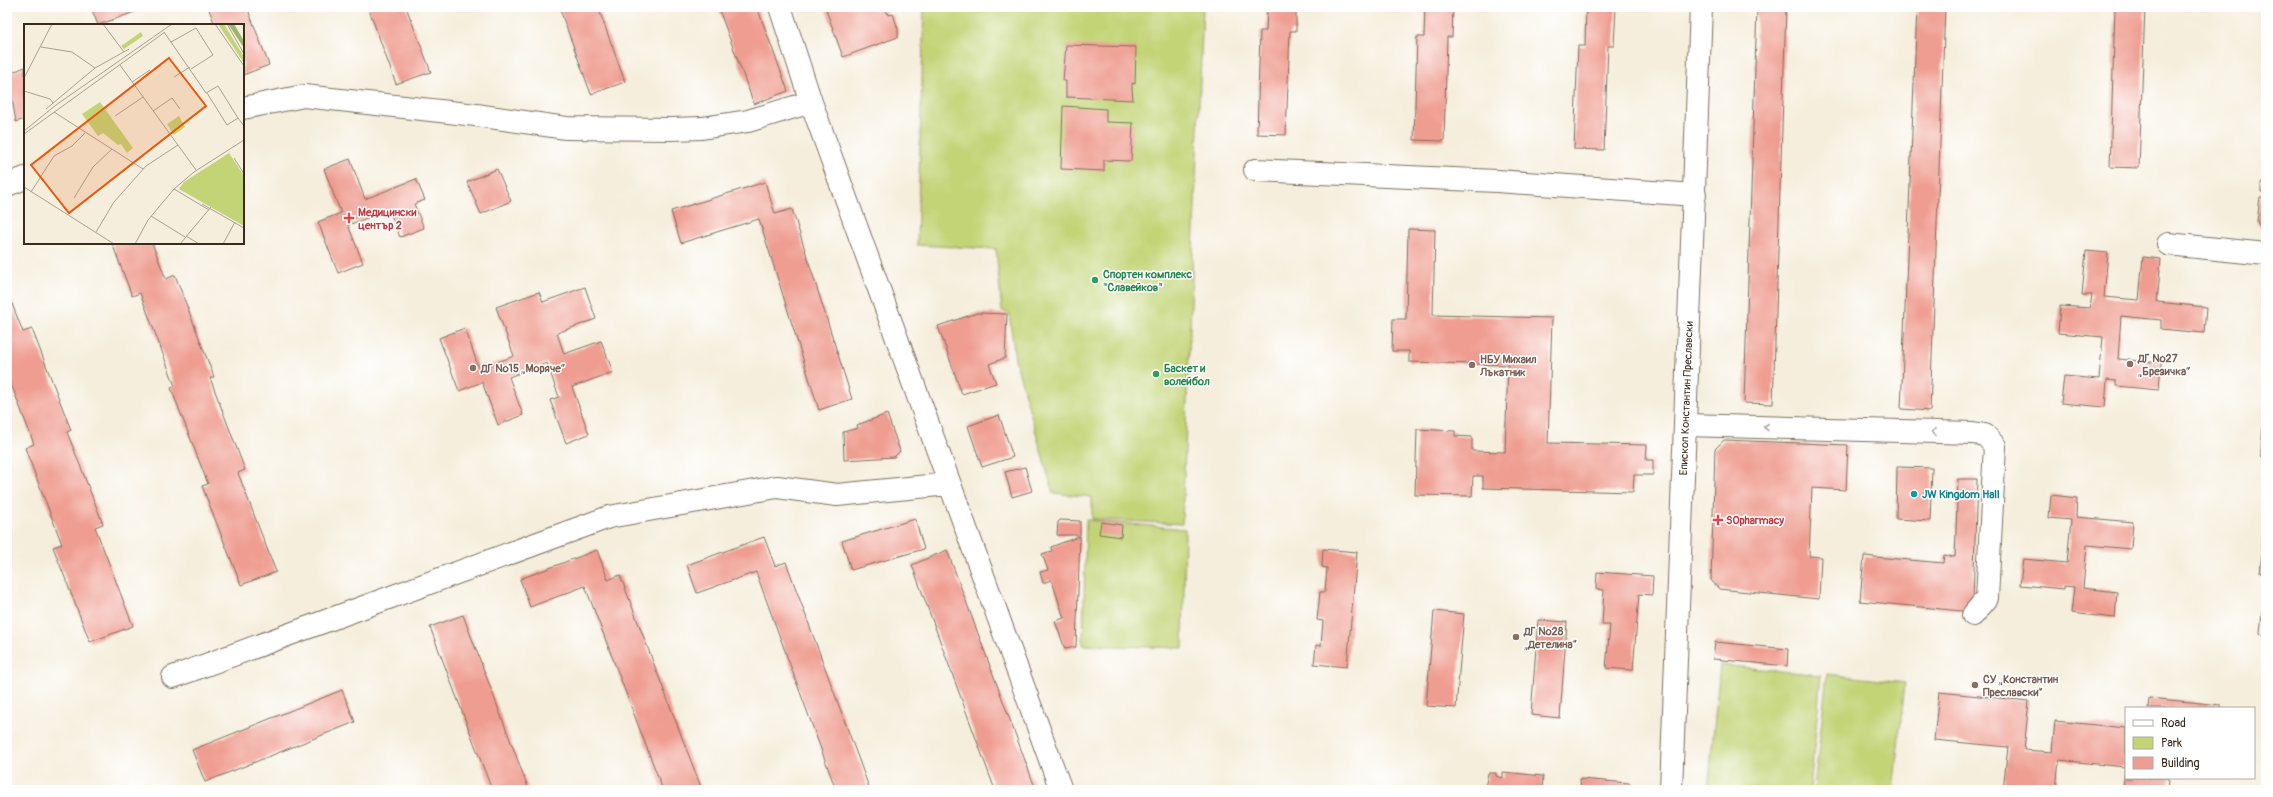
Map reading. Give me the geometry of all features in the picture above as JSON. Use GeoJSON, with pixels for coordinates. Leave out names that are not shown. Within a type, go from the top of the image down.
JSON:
{"type":"FeatureCollection","features":[{"type":"Feature","properties":{"kind":"street"},"geometry":{"type":"LineString","coordinates":[[780,7],[811,102],[1061,790]]}},
{"type":"Feature","properties":{"kind":"street","name":"Епископ Константин Преславски"},"geometry":{"type":"LineString","coordinates":[[1671,790],[1695,195],[1701,7]]}},
{"type":"Feature","properties":{"kind":"street"},"geometry":{"type":"LineString","coordinates":[[244,108],[304,96],[476,115],[566,128],[672,129],[702,128],[748,121],[811,102]]}},
{"type":"Feature","properties":{"kind":"street"},"geometry":{"type":"LineString","coordinates":[[1255,170],[1497,181],[1695,195]]}},
{"type":"Feature","properties":{"kind":"street"},"geometry":{"type":"LineString","coordinates":[[7,185],[24,178]]}},
{"type":"Feature","properties":{"kind":"street"},"geometry":{"type":"LineString","coordinates":[[2168,244],[2266,254]]}},
{"type":"Feature","properties":{"kind":"street"},"geometry":{"type":"LineString","coordinates":[[1685,425],[1973,433],[1985,435],[1995,446],[1987,598],[1973,615]]}},
{"type":"Feature","properties":{"kind":"street"},"geometry":{"type":"LineString","coordinates":[[173,677],[610,517],[776,487],[837,495],[949,484]]}},
{"type":"Feature","properties":{"kind":"green space","name":"Спортен комплекс \"Славейков\""},"geometry":{"type":"Polygon","coordinates":[[[924,7],[1203,7],[1182,524],[1092,519],[1092,497],[1053,493],[1015,359],[1009,313],[1002,311],[996,249],[917,245],[924,7]]]}},
{"type":"Feature","properties":{"kind":"green space"},"geometry":{"type":"Polygon","coordinates":[[[1086,520],[1185,529],[1183,648],[1083,645],[1086,520]]]}},
{"type":"Feature","properties":{"kind":"green space"},"geometry":{"type":"Polygon","coordinates":[[[1720,665],[1821,675],[1810,790],[1708,790],[1720,665]]]}},
{"type":"Feature","properties":{"kind":"green space"},"geometry":{"type":"Polygon","coordinates":[[[1827,674],[1905,683],[1893,790],[1814,790],[1827,674]]]}},
{"type":"Feature","properties":{"kind":"building"},"geometry":{"type":"Polygon","coordinates":[[[91,7],[143,7],[143,9],[98,24],[91,7]]]}},
{"type":"Feature","properties":{"kind":"building"},"geometry":{"type":"Polygon","coordinates":[[[208,7],[247,7],[269,65],[244,75],[244,24],[215,24],[208,7]]]}},
{"type":"Feature","properties":{"kind":"building"},"geometry":{"type":"Polygon","coordinates":[[[368,7],[406,7],[431,72],[396,84],[368,7]]]}},
{"type":"Feature","properties":{"kind":"building"},"geometry":{"type":"Polygon","coordinates":[[[559,7],[598,7],[625,82],[591,94],[559,7]]]}},
{"type":"Feature","properties":{"kind":"building"},"geometry":{"type":"Polygon","coordinates":[[[718,7],[757,7],[788,91],[754,104],[718,7]]]}},
{"type":"Feature","properties":{"kind":"building"},"geometry":{"type":"Polygon","coordinates":[[[825,7],[885,7],[888,15],[893,14],[898,29],[898,37],[843,57],[825,7]]]}},
{"type":"Feature","properties":{"kind":"building"},"geometry":{"type":"Polygon","coordinates":[[[1267,7],[1296,7],[1296,31],[1290,31],[1286,135],[1257,134],[1260,31],[1266,31],[1267,7]]]}},
{"type":"Feature","properties":{"kind":"building"},"geometry":{"type":"Polygon","coordinates":[[[1425,7],[1453,7],[1452,37],[1447,37],[1444,141],[1414,140],[1417,37],[1424,37],[1425,7]]]}},
{"type":"Feature","properties":{"kind":"building"},"geometry":{"type":"Polygon","coordinates":[[[1586,7],[1616,7],[1614,46],[1608,46],[1604,150],[1574,149],[1578,46],[1585,46],[1586,7]]]}},
{"type":"Feature","properties":{"kind":"building"},"geometry":{"type":"Polygon","coordinates":[[[1757,7],[1786,7],[1773,404],[1744,403],[1757,7]]]}},
{"type":"Feature","properties":{"kind":"building"},"geometry":{"type":"Polygon","coordinates":[[[1917,7],[1945,7],[1930,411],[1901,409],[1917,7]]]}},
{"type":"Feature","properties":{"kind":"building"},"geometry":{"type":"Polygon","coordinates":[[[2115,7],[2145,7],[2139,168],[2110,167],[2115,7]]]}},
{"type":"Feature","properties":{"kind":"building"},"geometry":{"type":"Polygon","coordinates":[[[1066,45],[1136,47],[1135,84],[1132,83],[1133,100],[1066,97],[1066,81],[1063,81],[1066,45]]]}},
{"type":"Feature","properties":{"kind":"building"},"geometry":{"type":"Polygon","coordinates":[[[24,67],[24,119],[16,122],[8,74],[24,67]]]}},
{"type":"Feature","properties":{"kind":"building"},"geometry":{"type":"Polygon","coordinates":[[[1063,106],[1106,109],[1106,122],[1133,123],[1131,161],[1104,160],[1104,171],[1061,169],[1063,106]]]}},
{"type":"Feature","properties":{"kind":"building","name":"Медицински център 2"},"geometry":{"type":"Polygon","coordinates":[[[350,159],[365,199],[416,179],[425,200],[414,204],[424,228],[400,237],[389,210],[348,225],[363,263],[338,273],[318,222],[341,213],[324,169],[350,159]]]}},
{"type":"Feature","properties":{"kind":"building"},"geometry":{"type":"Polygon","coordinates":[[[497,169],[511,201],[481,214],[467,182],[497,169]]]}},
{"type":"Feature","properties":{"kind":"building"},"geometry":{"type":"Polygon","coordinates":[[[765,182],[775,214],[792,209],[852,399],[819,410],[759,219],[681,243],[671,211],[765,182]]]}},
{"type":"Feature","properties":{"kind":"building"},"geometry":{"type":"Polygon","coordinates":[[[2261,183],[2266,183],[2266,192],[2261,192],[2261,183]]]}},
{"type":"Feature","properties":{"kind":"building"},"geometry":{"type":"Polygon","coordinates":[[[2260,197],[2266,197],[2266,230],[2263,230],[2257,222],[2260,197]]]}},
{"type":"Feature","properties":{"kind":"building"},"geometry":{"type":"Polygon","coordinates":[[[1408,229],[1435,230],[1433,315],[1552,318],[1548,443],[1647,445],[1646,460],[1653,460],[1653,475],[1634,475],[1633,492],[1483,488],[1483,476],[1473,476],[1472,496],[1415,495],[1417,429],[1455,431],[1455,436],[1472,437],[1472,451],[1505,452],[1508,365],[1409,362],[1409,351],[1392,351],[1393,319],[1406,319],[1408,229]]]}},
{"type":"Feature","properties":{"kind":"building"},"geometry":{"type":"Polygon","coordinates":[[[112,244],[152,244],[166,279],[175,275],[214,377],[210,378],[245,470],[238,473],[276,572],[241,585],[202,486],[208,484],[171,388],[175,386],[140,293],[132,296],[112,244]]]}},
{"type":"Feature","properties":{"kind":"building"},"geometry":{"type":"Polygon","coordinates":[[[2086,251],[2108,253],[2104,297],[2139,300],[2143,257],[2161,259],[2157,302],[2206,307],[2204,333],[2161,329],[2161,320],[2121,316],[2118,359],[2161,363],[2159,390],[2116,386],[2116,381],[2107,380],[2105,407],[2061,403],[2064,376],[2099,379],[2103,337],[2058,333],[2060,306],[2090,308],[2092,295],[2082,295],[2086,251]]]}},
{"type":"Feature","properties":{"kind":"building"},"geometry":{"type":"Polygon","coordinates":[[[585,287],[596,319],[557,333],[564,354],[601,341],[613,372],[572,387],[589,434],[566,443],[550,400],[559,397],[547,363],[509,377],[523,415],[498,425],[482,382],[459,391],[439,338],[465,328],[479,369],[514,356],[496,307],[539,292],[543,302],[585,287]]]}},
{"type":"Feature","properties":{"kind":"building"},"geometry":{"type":"Polygon","coordinates":[[[7,291],[23,332],[32,329],[71,430],[67,432],[103,524],[95,527],[133,626],[90,642],[53,547],[62,544],[25,448],[34,444],[7,373],[7,291]]]}},
{"type":"Feature","properties":{"kind":"building"},"geometry":{"type":"Polygon","coordinates":[[[977,313],[1007,314],[1005,358],[989,364],[996,383],[962,394],[938,326],[977,313]]]}},
{"type":"Feature","properties":{"kind":"building"},"geometry":{"type":"Polygon","coordinates":[[[887,414],[900,451],[894,457],[844,460],[843,432],[858,428],[857,425],[887,414]]]}},
{"type":"Feature","properties":{"kind":"building"},"geometry":{"type":"Polygon","coordinates":[[[999,415],[1013,457],[982,467],[968,426],[999,415]]]}},
{"type":"Feature","properties":{"kind":"building"},"geometry":{"type":"Polygon","coordinates":[[[2263,425],[2266,425],[2266,456],[2261,456],[2263,425]]]}},
{"type":"Feature","properties":{"kind":"building"},"geometry":{"type":"Polygon","coordinates":[[[1724,440],[1848,445],[1846,490],[1812,488],[1809,556],[1821,557],[1819,599],[1719,589],[1711,580],[1715,449],[1724,440]]]}},
{"type":"Feature","properties":{"kind":"building"},"geometry":{"type":"Polygon","coordinates":[[[1025,467],[1032,491],[1012,497],[1005,472],[1025,467]]]}},
{"type":"Feature","properties":{"kind":"building","name":"JW Kingdom Hall"},"geometry":{"type":"Polygon","coordinates":[[[1897,467],[1932,468],[1930,521],[1896,519],[1897,467]]]}},
{"type":"Feature","properties":{"kind":"building"},"geometry":{"type":"Polygon","coordinates":[[[1958,479],[1977,479],[1973,601],[1962,611],[1860,601],[1864,556],[1943,563],[1944,555],[1955,557],[1958,479]]]}},
{"type":"Feature","properties":{"kind":"building"},"geometry":{"type":"Polygon","coordinates":[[[2051,495],[2077,498],[2076,517],[2133,522],[2131,549],[2087,545],[2083,588],[2117,592],[2115,618],[2071,613],[2074,587],[2064,586],[2064,589],[2020,585],[2023,559],[2067,563],[2071,520],[2049,518],[2051,495]]]}},
{"type":"Feature","properties":{"kind":"building"},"geometry":{"type":"Polygon","coordinates":[[[915,519],[924,549],[851,570],[842,541],[915,519]]]}},
{"type":"Feature","properties":{"kind":"building"},"geometry":{"type":"Polygon","coordinates":[[[1060,520],[1080,521],[1080,535],[1057,535],[1058,522],[1060,520]]]}},
{"type":"Feature","properties":{"kind":"building"},"geometry":{"type":"Polygon","coordinates":[[[1101,522],[1122,525],[1121,537],[1099,534],[1101,522]]]}},
{"type":"Feature","properties":{"kind":"building"},"geometry":{"type":"Polygon","coordinates":[[[2264,535],[2266,535],[2266,574],[2260,573],[2264,535]]]}},
{"type":"Feature","properties":{"kind":"building"},"geometry":{"type":"Polygon","coordinates":[[[1080,536],[1076,647],[1065,649],[1055,621],[1064,618],[1051,580],[1043,583],[1040,572],[1048,570],[1042,554],[1052,551],[1051,547],[1080,536]]]}},
{"type":"Feature","properties":{"kind":"building"},"geometry":{"type":"Polygon","coordinates":[[[764,537],[775,566],[786,562],[870,790],[836,790],[756,572],[697,593],[687,565],[764,537]]]}},
{"type":"Feature","properties":{"kind":"building"},"geometry":{"type":"Polygon","coordinates":[[[1323,549],[1357,552],[1347,667],[1314,664],[1316,645],[1321,646],[1323,621],[1317,620],[1320,592],[1325,592],[1327,568],[1322,567],[1323,549]]]}},
{"type":"Feature","properties":{"kind":"building"},"geometry":{"type":"Polygon","coordinates":[[[597,550],[608,580],[620,575],[702,790],[663,790],[585,586],[530,607],[520,579],[597,550]]]}},
{"type":"Feature","properties":{"kind":"building"},"geometry":{"type":"Polygon","coordinates":[[[947,550],[1036,790],[995,790],[912,565],[947,550]]]}},
{"type":"Feature","properties":{"kind":"building"},"geometry":{"type":"Polygon","coordinates":[[[1597,572],[1653,576],[1652,595],[1639,594],[1633,670],[1606,668],[1610,625],[1602,625],[1604,590],[1596,589],[1597,572]]]}},
{"type":"Feature","properties":{"kind":"building"},"geometry":{"type":"Polygon","coordinates":[[[2263,603],[2266,604],[2266,638],[2260,633],[2263,603]]]}},
{"type":"Feature","properties":{"kind":"building"},"geometry":{"type":"Polygon","coordinates":[[[1434,611],[1464,614],[1456,708],[1426,706],[1434,611]]]}},
{"type":"Feature","properties":{"kind":"building"},"geometry":{"type":"Polygon","coordinates":[[[463,615],[529,790],[492,790],[430,627],[463,615]]]}},
{"type":"Feature","properties":{"kind":"building"},"geometry":{"type":"Polygon","coordinates":[[[1538,620],[1567,622],[1560,718],[1531,715],[1538,620]]]}},
{"type":"Feature","properties":{"kind":"building"},"geometry":{"type":"Polygon","coordinates":[[[1715,642],[1788,649],[1787,666],[1713,659],[1715,642]]]}},
{"type":"Feature","properties":{"kind":"building"},"geometry":{"type":"Polygon","coordinates":[[[342,690],[355,722],[205,782],[192,750],[342,690]]]}},
{"type":"Feature","properties":{"kind":"building"},"geometry":{"type":"Polygon","coordinates":[[[1939,692],[2029,701],[2024,750],[2052,752],[2055,721],[2125,728],[2125,767],[2059,760],[2056,790],[2003,790],[2008,747],[1934,740],[1939,692]]]}},
{"type":"Feature","properties":{"kind":"building"},"geometry":{"type":"Polygon","coordinates":[[[2149,698],[2221,705],[2221,707],[2148,707],[2149,698]]]}},
{"type":"Feature","properties":{"kind":"building"},"geometry":{"type":"Polygon","coordinates":[[[2125,767],[2125,779],[2169,779],[2168,790],[2123,790],[2125,767]]]}},
{"type":"Feature","properties":{"kind":"building"},"geometry":{"type":"Polygon","coordinates":[[[1503,772],[1543,776],[1542,790],[1481,790],[1485,788],[1488,773],[1496,773],[1496,776],[1503,778],[1503,772]]]}},
{"type":"Feature","properties":{"kind":"building"},"geometry":{"type":"Polygon","coordinates":[[[1580,779],[1629,783],[1635,790],[1581,790],[1580,779]]]}},
{"type":"Feature","properties":{"kind":"place","name":"Медицински център 2"},"geometry":{"type":"Point","coordinates":[349,218]}},
{"type":"Feature","properties":{"kind":"place","name":"Спортен комплекс \"Славейков\""},"geometry":{"type":"Point","coordinates":[1095,280]}},
{"type":"Feature","properties":{"kind":"place","name":"ДГ №27 „Брезичка“"},"geometry":{"type":"Point","coordinates":[2130,364]}},
{"type":"Feature","properties":{"kind":"place","name":"НБУ Михаил Лъкатник"},"geometry":{"type":"Point","coordinates":[1472,365]}},
{"type":"Feature","properties":{"kind":"place","name":"ДГ №15 „Моряче“"},"geometry":{"type":"Point","coordinates":[473,368]}},
{"type":"Feature","properties":{"kind":"place","name":"Баскет и волейбол"},"geometry":{"type":"Point","coordinates":[1156,374]}},
{"type":"Feature","properties":{"kind":"place","name":"JW Kingdom Hall"},"geometry":{"type":"Point","coordinates":[1914,494]}},
{"type":"Feature","properties":{"kind":"place","name":"SOpharmacy"},"geometry":{"type":"Point","coordinates":[1718,520]}},
{"type":"Feature","properties":{"kind":"place","name":"ДГ №28 „Детелина“"},"geometry":{"type":"Point","coordinates":[1516,637]}},
{"type":"Feature","properties":{"kind":"place","name":"СУ „Константин Преславски“"},"geometry":{"type":"Point","coordinates":[1975,685]}}]}
